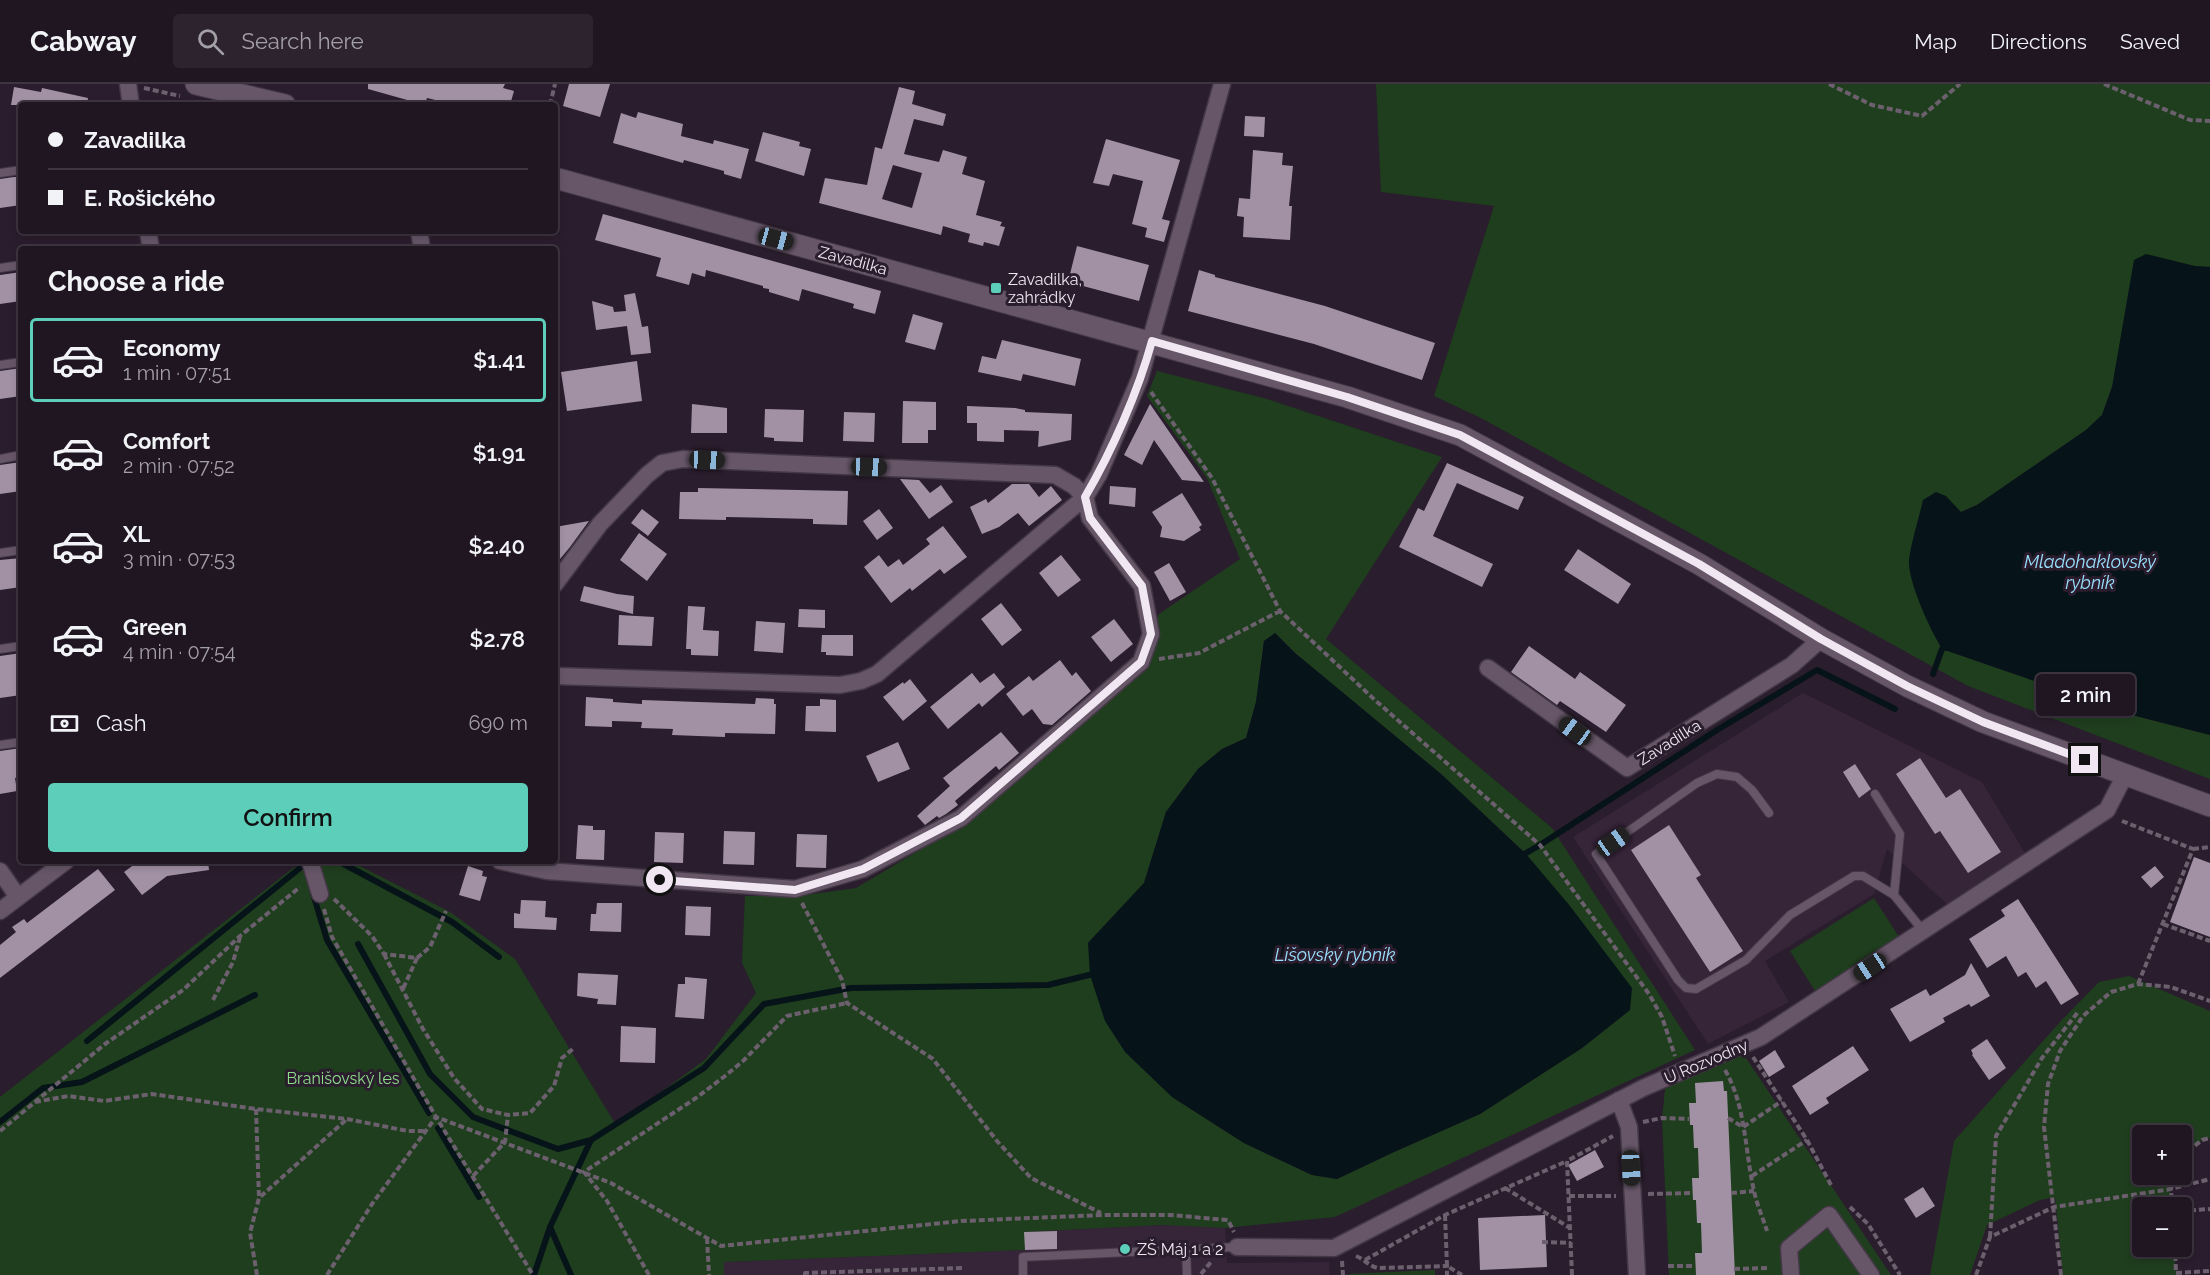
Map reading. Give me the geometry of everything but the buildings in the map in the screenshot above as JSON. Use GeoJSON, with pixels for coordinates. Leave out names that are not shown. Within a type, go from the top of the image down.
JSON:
{"type":"FeatureCollection","features":[{"type":"Feature","properties":{"kind":"street"},"geometry":{"type":"LineString","coordinates":[[558,676],[840,684],[861,681],[877,674],[1085,497],[1098,474],[1140,378],[1222,84]]}},
{"type":"Feature","properties":{"kind":"street"},"geometry":{"type":"LineString","coordinates":[[131,102],[134,85]]}},
{"type":"Feature","properties":{"kind":"street"},"geometry":{"type":"LineString","coordinates":[[190,91],[265,102]]}},
{"type":"Feature","properties":{"kind":"street","name":"Zavadilka"},"geometry":{"type":"LineString","coordinates":[[558,179],[1152,341],[1347,397],[1460,435],[1699,564],[1821,639],[1907,686],[1983,722],[2210,806]]}},
{"type":"Feature","properties":{"kind":"street"},"geometry":{"type":"LineString","coordinates":[[515,864],[548,871],[795,890],[863,869],[961,818],[1141,662],[1151,634],[1142,586],[1090,518],[1085,497],[1074,486],[1055,475],[683,459],[662,463],[647,475],[600,524],[558,581]]}},
{"type":"Feature","properties":{"kind":"street","name":"Zavadilka"},"geometry":{"type":"LineString","coordinates":[[1488,668],[1627,768],[1792,665],[1821,639]]}},
{"type":"Feature","properties":{"kind":"street","name":"U Rozvodny"},"geometry":{"type":"LineString","coordinates":[[1237,1247],[1334,1248],[1619,1100],[1761,1037],[2107,810],[2125,775]]}},
{"type":"Feature","properties":{"kind":"street"},"geometry":{"type":"LineString","coordinates":[[0,911],[62,864]]}},
{"type":"Feature","properties":{"kind":"street"},"geometry":{"type":"LineString","coordinates":[[0,871],[18,897]]}},
{"type":"Feature","properties":{"kind":"street"},"geometry":{"type":"LineString","coordinates":[[1619,1100],[1629,1127],[1637,1275]]}},
{"type":"Feature","properties":{"kind":"street"},"geometry":{"type":"LineString","coordinates":[[1791,1275],[1789,1248],[1829,1215],[1871,1275]]}},
{"type":"Feature","properties":{"kind":"lane"},"geometry":{"type":"LineString","coordinates":[[0,173],[18,170]]}},
{"type":"Feature","properties":{"kind":"lane"},"geometry":{"type":"LineString","coordinates":[[0,268],[18,266]]}},
{"type":"Feature","properties":{"kind":"lane"},"geometry":{"type":"LineString","coordinates":[[0,365],[18,362]]}},
{"type":"Feature","properties":{"kind":"lane"},"geometry":{"type":"LineString","coordinates":[[0,459],[18,456]]}},
{"type":"Feature","properties":{"kind":"lane"},"geometry":{"type":"LineString","coordinates":[[0,553],[18,550]]}},
{"type":"Feature","properties":{"kind":"lane"},"geometry":{"type":"LineString","coordinates":[[0,649],[18,646]]}},
{"type":"Feature","properties":{"kind":"lane"},"geometry":{"type":"LineString","coordinates":[[0,745],[18,742]]}},
{"type":"Feature","properties":{"kind":"lane"},"geometry":{"type":"LineString","coordinates":[[1769,813],[1752,790],[1737,777],[1717,774],[1697,783],[1596,854],[1678,980],[1686,988],[1696,989],[1746,960],[1790,915],[1854,876],[1863,876],[1894,895],[1924,932]]}},
{"type":"Feature","properties":{"kind":"lane"},"geometry":{"type":"LineString","coordinates":[[1875,794],[1900,834],[1894,895]]}},
{"type":"Feature","properties":{"kind":"lane"},"geometry":{"type":"LineString","coordinates":[[1023,1275],[1023,1257],[1237,1247]]}},
{"type":"Feature","properties":{"kind":"lane"},"geometry":{"type":"LineString","coordinates":[[1186,1249],[1187,1275]]}},
{"type":"Feature","properties":{"kind":"path"},"geometry":{"type":"LineString","coordinates":[[551,102],[555,84]]}},
{"type":"Feature","properties":{"kind":"path"},"geometry":{"type":"LineString","coordinates":[[1829,84],[1872,105],[1922,116],[1960,84]]}},
{"type":"Feature","properties":{"kind":"path"},"geometry":{"type":"LineString","coordinates":[[2104,84],[2190,120],[2210,121]]}},
{"type":"Feature","properties":{"kind":"path"},"geometry":{"type":"LineString","coordinates":[[134,85],[190,91]]}},
{"type":"Feature","properties":{"kind":"path"},"geometry":{"type":"LineString","coordinates":[[1140,378],[1212,478],[1280,611],[1376,701],[1540,845],[1648,994],[1662,1017],[1680,1072]]}},
{"type":"Feature","properties":{"kind":"path"},"geometry":{"type":"LineString","coordinates":[[1141,662],[1199,653],[1280,611]]}},
{"type":"Feature","properties":{"kind":"path"},"geometry":{"type":"LineString","coordinates":[[2122,820],[2193,849],[2210,847]]}},
{"type":"Feature","properties":{"kind":"path"},"geometry":{"type":"LineString","coordinates":[[2139,984],[2193,849]]}},
{"type":"Feature","properties":{"kind":"path"},"geometry":{"type":"LineString","coordinates":[[0,1131],[105,1044],[183,990],[240,936],[315,878]]}},
{"type":"Feature","properties":{"kind":"path"},"geometry":{"type":"LineString","coordinates":[[315,878],[372,936],[384,954],[423,1029],[454,1078],[482,1109],[508,1115],[530,1113],[554,1086],[562,1058],[574,1048]]}},
{"type":"Feature","properties":{"kind":"path"},"geometry":{"type":"LineString","coordinates":[[315,878],[332,937],[436,1117],[533,1275]]}},
{"type":"Feature","properties":{"kind":"path"},"geometry":{"type":"LineString","coordinates":[[795,890],[842,980],[847,1003],[933,1059],[997,1141],[1030,1178],[1104,1215]]}},
{"type":"Feature","properties":{"kind":"path"},"geometry":{"type":"LineString","coordinates":[[402,991],[417,957],[430,947],[446,912]]}},
{"type":"Feature","properties":{"kind":"path"},"geometry":{"type":"LineString","coordinates":[[2163,924],[2210,941]]}},
{"type":"Feature","properties":{"kind":"path"},"geometry":{"type":"LineString","coordinates":[[213,1000],[233,962],[240,936]]}},
{"type":"Feature","properties":{"kind":"path"},"geometry":{"type":"LineString","coordinates":[[384,954],[417,957]]}},
{"type":"Feature","properties":{"kind":"path"},"geometry":{"type":"LineString","coordinates":[[2061,1275],[2044,1127],[2048,1084],[2060,1051],[2083,1016],[2111,992],[2139,984],[2171,987],[2210,1001]]}},
{"type":"Feature","properties":{"kind":"path"},"geometry":{"type":"LineString","coordinates":[[584,1172],[696,1098],[725,1076],[787,1016],[847,1003]]}},
{"type":"Feature","properties":{"kind":"path"},"geometry":{"type":"LineString","coordinates":[[1976,1275],[1990,1237],[1996,1136],[2042,1058],[2078,1012]]}},
{"type":"Feature","properties":{"kind":"path"},"geometry":{"type":"LineString","coordinates":[[1748,1049],[1807,1140],[1831,1185]]}},
{"type":"Feature","properties":{"kind":"path"},"geometry":{"type":"LineString","coordinates":[[1717,1056],[1732,1082],[1743,1126],[1754,1191],[1767,1231]]}},
{"type":"Feature","properties":{"kind":"path"},"geometry":{"type":"LineString","coordinates":[[35,1102],[68,1096],[104,1101],[152,1094],[347,1119],[408,1131],[425,1131]]}},
{"type":"Feature","properties":{"kind":"path"},"geometry":{"type":"LineString","coordinates":[[1743,1126],[1782,1101]]}},
{"type":"Feature","properties":{"kind":"path"},"geometry":{"type":"LineString","coordinates":[[256,1109],[259,1198],[250,1233],[257,1275]]}},
{"type":"Feature","properties":{"kind":"path"},"geometry":{"type":"LineString","coordinates":[[473,1176],[505,1142],[508,1115]]}},
{"type":"Feature","properties":{"kind":"path"},"geometry":{"type":"LineString","coordinates":[[327,1275],[372,1204],[436,1117]]}},
{"type":"Feature","properties":{"kind":"path"},"geometry":{"type":"LineString","coordinates":[[436,1117],[611,1183],[721,1245],[961,1221],[1104,1215],[1170,1215],[1228,1220],[1234,1229],[1237,1247]]}},
{"type":"Feature","properties":{"kind":"path"},"geometry":{"type":"LineString","coordinates":[[1728,1118],[1743,1126]]}},
{"type":"Feature","properties":{"kind":"path"},"geometry":{"type":"LineString","coordinates":[[259,1198],[347,1119]]}},
{"type":"Feature","properties":{"kind":"path"},"geometry":{"type":"LineString","coordinates":[[1636,1124],[1662,1119],[1689,1119]]}},
{"type":"Feature","properties":{"kind":"path"},"geometry":{"type":"LineString","coordinates":[[1462,1275],[1447,1266],[1378,1268],[1365,1260],[1445,1215],[1567,1161],[1622,1131]]}},
{"type":"Feature","properties":{"kind":"path"},"geometry":{"type":"LineString","coordinates":[[2192,1148],[2202,1140],[2210,1138]]}},
{"type":"Feature","properties":{"kind":"path"},"geometry":{"type":"LineString","coordinates":[[1752,1176],[1807,1140]]}},
{"type":"Feature","properties":{"kind":"path"},"geometry":{"type":"LineString","coordinates":[[1567,1161],[1572,1275]]}},
{"type":"Feature","properties":{"kind":"path"},"geometry":{"type":"LineString","coordinates":[[584,1172],[607,1201],[650,1275]]}},
{"type":"Feature","properties":{"kind":"path"},"geometry":{"type":"LineString","coordinates":[[1990,1237],[2054,1207],[2171,1189],[2210,1179]]}},
{"type":"Feature","properties":{"kind":"path"},"geometry":{"type":"LineString","coordinates":[[2171,1197],[2172,1185]]}},
{"type":"Feature","properties":{"kind":"path"},"geometry":{"type":"LineString","coordinates":[[1505,1188],[1570,1228]]}},
{"type":"Feature","properties":{"kind":"path"},"geometry":{"type":"LineString","coordinates":[[1731,1193],[1754,1191]]}},
{"type":"Feature","properties":{"kind":"path"},"geometry":{"type":"LineString","coordinates":[[1665,1193],[1692,1193]]}},
{"type":"Feature","properties":{"kind":"path"},"geometry":{"type":"LineString","coordinates":[[1850,1207],[1868,1224],[1900,1275]]}},
{"type":"Feature","properties":{"kind":"path"},"geometry":{"type":"LineString","coordinates":[[2192,1210],[2210,1209]]}},
{"type":"Feature","properties":{"kind":"path"},"geometry":{"type":"LineString","coordinates":[[1445,1215],[1447,1275]]}},
{"type":"Feature","properties":{"kind":"path"},"geometry":{"type":"LineString","coordinates":[[707,1238],[709,1275]]}},
{"type":"Feature","properties":{"kind":"path"},"geometry":{"type":"LineString","coordinates":[[1542,1242],[1571,1243]]}},
{"type":"Feature","properties":{"kind":"path"},"geometry":{"type":"LineString","coordinates":[[2175,1257],[2176,1274],[2209,1271]]}},
{"type":"Feature","properties":{"kind":"path"},"geometry":{"type":"LineString","coordinates":[[1201,1275],[1202,1271],[1217,1258]]}},
{"type":"Feature","properties":{"kind":"path"},"geometry":{"type":"LineString","coordinates":[[1668,1266],[1695,1266]]}},
{"type":"Feature","properties":{"kind":"path"},"geometry":{"type":"LineString","coordinates":[[805,1275],[805,1273],[964,1268]]}},
{"type":"Feature","properties":{"kind":"path"},"geometry":{"type":"LineString","coordinates":[[1734,1269],[1768,1268]]}},
{"type":"Feature","properties":{"kind":"shaded area"},"geometry":{"type":"Polygon","coordinates":[[[1803,693],[1982,782],[2025,853],[1947,904],[1887,849],[1874,894],[1765,961],[1789,1002],[1708,1044],[1573,837],[1803,693]]]}},
{"type":"Feature","properties":{"kind":"shaded area","name":"ZŠ Máj 1 a 2"},"geometry":{"type":"Polygon","coordinates":[[[1163,1225],[1225,1228],[1227,1263],[1329,1262],[1330,1275],[724,1275],[724,1262],[1025,1250],[1024,1232],[1163,1225]]]}},
{"type":"Feature","properties":{"kind":"shaded area"},"geometry":{"type":"Polygon","coordinates":[[[1435,1270],[1435,1275],[1330,1275],[1435,1270]]]}},
{"type":"Feature","properties":{"kind":"green space"},"geometry":{"type":"Polygon","coordinates":[[[1376,84],[2210,84],[2210,267],[2195,266],[2112,387],[2102,415],[2086,430],[1977,505],[1961,512],[1942,649],[2136,716],[2210,735],[2210,779],[1968,686],[1481,418],[1434,396],[1494,206],[1381,192],[1376,84]]]}},
{"type":"Feature","properties":{"kind":"green space","name":"Branišovský les"},"geometry":{"type":"Polygon","coordinates":[[[1157,371],[1267,399],[1442,457],[1326,639],[1552,828],[1695,1050],[1335,1217],[1225,1228],[1162,1225],[1025,1232],[1025,1250],[724,1262],[724,1275],[0,1275],[0,1097],[293,868],[303,864],[356,864],[450,912],[515,959],[616,1125],[706,1059],[756,993],[742,963],[745,896],[798,896],[856,888],[965,823],[1140,674],[1159,614],[1240,559],[1207,478],[1147,396],[1157,371]],[[1275,633],[1264,641],[1256,702],[1246,738],[1222,749],[1198,769],[1166,812],[1144,883],[1088,943],[1172,1097],[1244,1143],[1312,1175],[1337,1179],[1480,1114],[1582,1048],[1630,1010],[1526,854],[1441,774],[1295,653],[1275,633]]]}},
{"type":"Feature","properties":{"kind":"green space"},"geometry":{"type":"Polygon","coordinates":[[[1874,898],[1899,937],[1815,991],[1790,951],[1874,898]]]}},
{"type":"Feature","properties":{"kind":"green space"},"geometry":{"type":"Polygon","coordinates":[[[2129,976],[2210,1011],[2210,1138],[2202,1140],[2192,1148],[2192,1125],[2132,1125],[2132,1185],[2169,1185],[2170,1197],[2132,1197],[2132,1257],[2175,1257],[2176,1275],[2063,1275],[2055,1197],[2040,1200],[1987,1225],[1970,1275],[1930,1275],[1954,1141],[2060,1022],[2099,982],[2129,976]]]}},
{"type":"Feature","properties":{"kind":"green space"},"geometry":{"type":"Polygon","coordinates":[[[1742,1052],[1891,1275],[1669,1275],[1662,1119],[1665,1089],[1742,1052]]]}},
{"type":"Feature","properties":{"kind":"green space"},"geometry":{"type":"Polygon","coordinates":[[[1435,1270],[1435,1275],[1348,1275],[1348,1274],[1435,1270]]]}},
{"type":"Feature","properties":{"kind":"water","name":"Mladohaklovský rybník"},"geometry":{"type":"Polygon","coordinates":[[[2146,254],[2195,266],[2210,267],[2210,735],[2136,716],[1942,649],[1922,608],[1910,574],[1909,559],[1923,500],[1936,492],[1946,496],[1961,512],[1977,505],[2086,430],[2102,415],[2112,387],[2134,260],[2146,254]]]}},
{"type":"Feature","properties":{"kind":"water","name":"Lišovský rybník"},"geometry":{"type":"Polygon","coordinates":[[[1275,633],[1295,653],[1441,774],[1526,854],[1570,906],[1632,988],[1630,1010],[1582,1048],[1480,1114],[1337,1179],[1312,1175],[1244,1143],[1172,1097],[1125,1052],[1105,1021],[1090,975],[1088,943],[1144,883],[1166,812],[1198,769],[1222,749],[1246,738],[1256,702],[1264,641],[1275,633]]]}},
{"type":"Feature","properties":{"kind":"waterway"},"geometry":{"type":"LineString","coordinates":[[1933,674],[1942,649],[1949,646]]}},
{"type":"Feature","properties":{"kind":"waterway"},"geometry":{"type":"LineString","coordinates":[[1521,856],[1717,730],[1817,670],[1895,709]]}},
{"type":"Feature","properties":{"kind":"waterway"},"geometry":{"type":"LineString","coordinates":[[344,864],[452,922],[499,957]]}},
{"type":"Feature","properties":{"kind":"waterway"},"geometry":{"type":"LineString","coordinates":[[87,1041],[300,868]]}},
{"type":"Feature","properties":{"kind":"waterway"},"geometry":{"type":"LineString","coordinates":[[313,894],[327,940],[429,1113]]}},
{"type":"Feature","properties":{"kind":"waterway"},"geometry":{"type":"LineString","coordinates":[[358,944],[430,1074],[473,1117],[558,1149],[591,1140]]}},
{"type":"Feature","properties":{"kind":"waterway"},"geometry":{"type":"LineString","coordinates":[[534,1275],[550,1227],[591,1140],[704,1068],[764,1004],[851,988],[1048,985],[1097,973]]}},
{"type":"Feature","properties":{"kind":"waterway"},"geometry":{"type":"LineString","coordinates":[[0,1122],[43,1088],[82,1082],[255,995]]}},
{"type":"Feature","properties":{"kind":"waterway"},"geometry":{"type":"LineString","coordinates":[[438,1128],[479,1197]]}},
{"type":"Feature","properties":{"kind":"waterway"},"geometry":{"type":"LineString","coordinates":[[550,1227],[571,1275]]}},
{"type":"Feature","properties":{"kind":"place","name":"Zavadilka, zahrádky"},"geometry":{"type":"Point","coordinates":[996,288]}},
{"type":"Feature","properties":{"kind":"place","name":"ZŠ Máj 1 a 2"},"geometry":{"type":"Point","coordinates":[1125,1249]}},
{"type":"Feature","properties":{"kind":"route"},"geometry":{"type":"LineString","coordinates":[[660,880],[795,890],[863,869],[961,818],[1141,662],[1151,634],[1142,586],[1090,518],[1085,497],[1098,474],[1140,378],[1152,341],[1347,397],[1460,435],[1699,564],[1821,639],[1907,686],[1983,722],[2085,760]]}}]}
